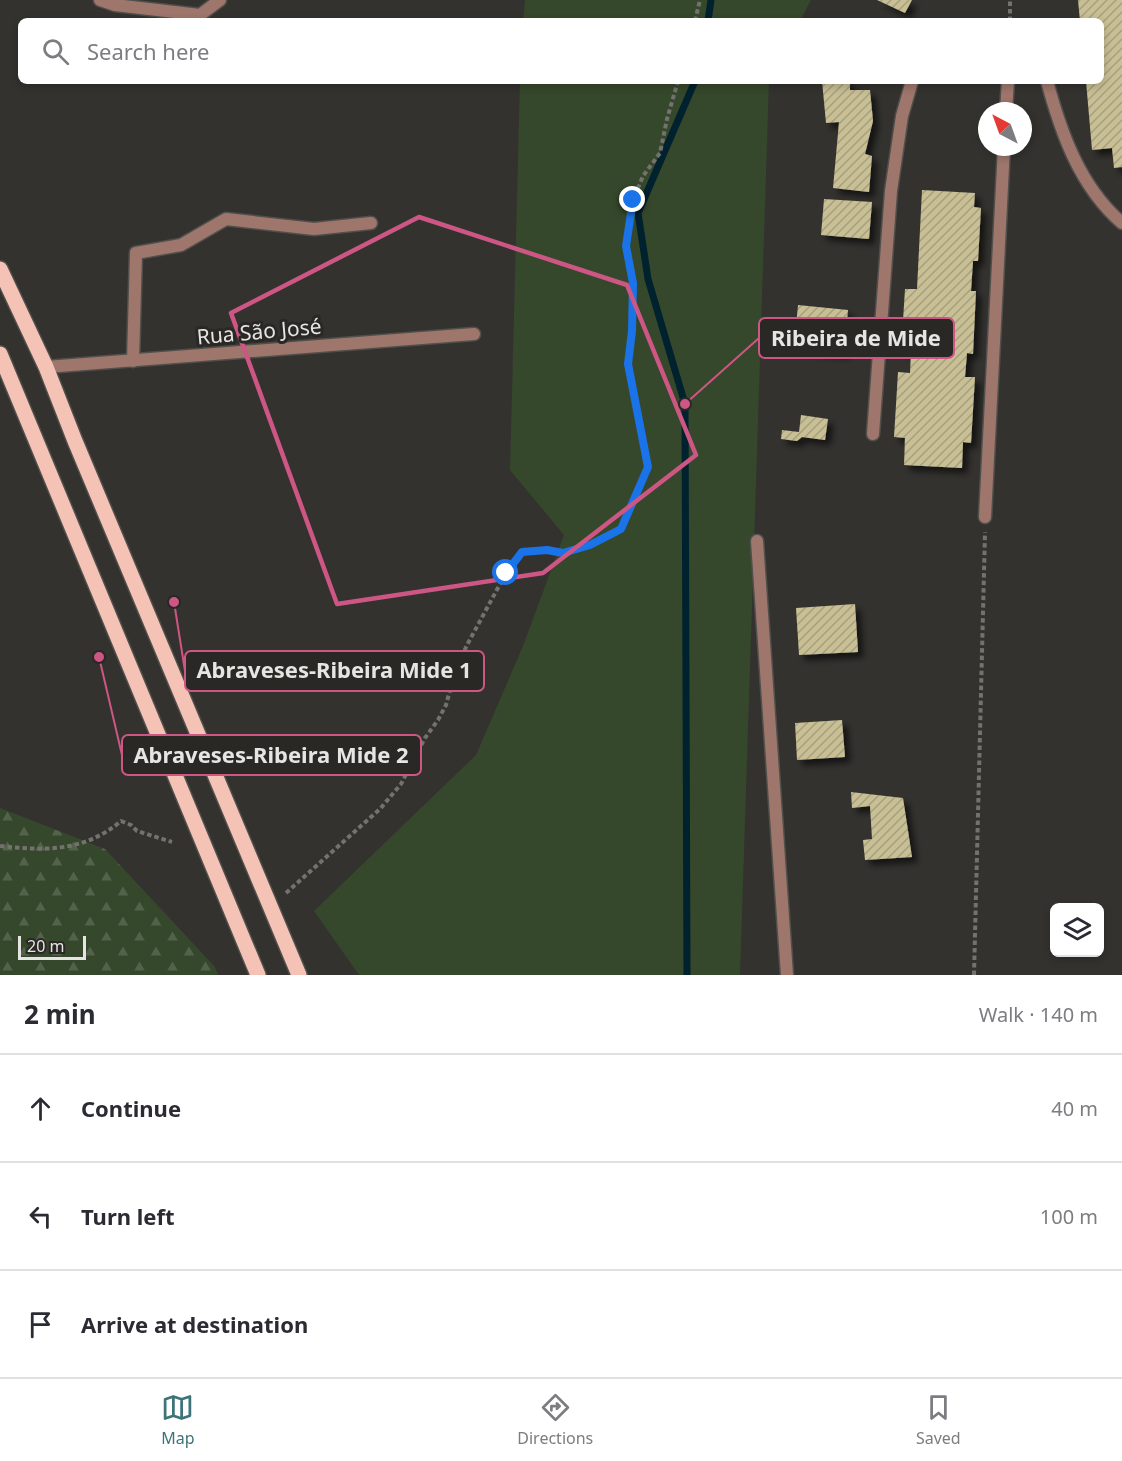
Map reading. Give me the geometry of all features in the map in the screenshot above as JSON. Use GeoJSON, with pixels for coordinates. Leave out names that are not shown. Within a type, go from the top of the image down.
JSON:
{"type":"FeatureCollection","features":[{"type":"Feature","properties":{"kind":"main road"},"geometry":{"type":"LineString","coordinates":[[0,269],[46,368],[299,975]]}},
{"type":"Feature","properties":{"kind":"main road"},"geometry":{"type":"LineString","coordinates":[[0,354],[258,975]]}},
{"type":"Feature","properties":{"kind":"street"},"geometry":{"type":"LineString","coordinates":[[100,0],[200,15],[220,0]]}},
{"type":"Feature","properties":{"kind":"street"},"geometry":{"type":"LineString","coordinates":[[873,434],[891,191],[902,116],[911,84]]}},
{"type":"Feature","properties":{"kind":"street"},"geometry":{"type":"LineString","coordinates":[[1007,102],[1008,84]]}},
{"type":"Feature","properties":{"kind":"street"},"geometry":{"type":"LineString","coordinates":[[1048,84],[1058,123],[1080,170],[1107,210],[1122,223]]}},
{"type":"Feature","properties":{"kind":"street"},"geometry":{"type":"LineString","coordinates":[[985,517],[1004,156]]}},
{"type":"Feature","properties":{"kind":"street"},"geometry":{"type":"LineString","coordinates":[[133,361],[136,253],[181,245],[226,219],[314,229],[371,223]]}},
{"type":"Feature","properties":{"kind":"street","name":"Rua São José"},"geometry":{"type":"LineString","coordinates":[[46,368],[474,334]]}},
{"type":"Feature","properties":{"kind":"street"},"geometry":{"type":"LineString","coordinates":[[758,541],[787,975]]}},
{"type":"Feature","properties":{"kind":"path"},"geometry":{"type":"LineString","coordinates":[[696,18],[700,0]]}},
{"type":"Feature","properties":{"kind":"path"},"geometry":{"type":"LineString","coordinates":[[1010,0],[1010,18]]}},
{"type":"Feature","properties":{"kind":"path"},"geometry":{"type":"LineString","coordinates":[[286,893],[373,816],[401,784],[425,738],[446,705],[455,672],[467,645],[506,573],[522,552],[547,550],[563,553],[590,545],[621,529],[648,467],[628,364],[632,331],[633,283],[626,246],[633,200],[643,176],[660,153],[677,84]]}},
{"type":"Feature","properties":{"kind":"path"},"geometry":{"type":"LineString","coordinates":[[974,975],[985,517]]}},
{"type":"Feature","properties":{"kind":"path"},"geometry":{"type":"LineString","coordinates":[[0,846],[37,850],[65,848],[100,837],[121,821],[131,825],[136,831],[172,842]]}},
{"type":"Feature","properties":{"kind":"highlighted area"},"geometry":{"type":"Polygon","coordinates":[[[419,217],[627,285],[696,455],[543,573],[337,604],[231,313],[419,217]]]}},
{"type":"Feature","properties":{"kind":"green space"},"geometry":{"type":"Polygon","coordinates":[[[525,0],[811,0],[802,18],[523,18],[525,0]]]}},
{"type":"Feature","properties":{"kind":"green space"},"geometry":{"type":"Polygon","coordinates":[[[520,84],[769,84],[740,975],[359,975],[314,911],[476,755],[523,646],[564,535],[510,470],[520,84]]]}},
{"type":"Feature","properties":{"kind":"green space"},"geometry":{"type":"Polygon","coordinates":[[[0,808],[105,849],[215,967],[218,975],[0,975],[0,808]]]}},
{"type":"Feature","properties":{"kind":"building"},"geometry":{"type":"Polygon","coordinates":[[[877,0],[912,0],[905,13],[877,0]]]}},
{"type":"Feature","properties":{"kind":"building"},"geometry":{"type":"Polygon","coordinates":[[[1078,0],[1122,0],[1122,167],[1114,168],[1112,148],[1092,150],[1086,84],[1104,84],[1104,18],[1080,18],[1078,0]]]}},
{"type":"Feature","properties":{"kind":"building"},"geometry":{"type":"Polygon","coordinates":[[[822,84],[850,84],[850,90],[870,90],[873,121],[865,154],[872,156],[869,192],[833,188],[839,122],[826,123],[822,84]]]}},
{"type":"Feature","properties":{"kind":"building"},"geometry":{"type":"Polygon","coordinates":[[[922,190],[975,193],[974,207],[981,208],[978,261],[973,261],[971,291],[976,291],[973,354],[967,353],[965,377],[975,377],[971,443],[963,442],[962,468],[904,465],[905,438],[894,437],[898,372],[910,373],[911,352],[901,352],[905,289],[917,289],[922,190]]]}},
{"type":"Feature","properties":{"kind":"building"},"geometry":{"type":"Polygon","coordinates":[[[824,199],[872,202],[869,239],[821,235],[824,199]]]}},
{"type":"Feature","properties":{"kind":"building"},"geometry":{"type":"Polygon","coordinates":[[[798,305],[848,310],[844,353],[794,348],[798,305]]]}},
{"type":"Feature","properties":{"kind":"building"},"geometry":{"type":"Polygon","coordinates":[[[801,415],[828,419],[825,440],[802,437],[797,441],[781,439],[782,430],[799,432],[801,415]]]}},
{"type":"Feature","properties":{"kind":"building"},"geometry":{"type":"Polygon","coordinates":[[[855,604],[858,652],[799,655],[796,608],[855,604]]]}},
{"type":"Feature","properties":{"kind":"building"},"geometry":{"type":"Polygon","coordinates":[[[842,720],[845,757],[797,760],[795,723],[842,720]]]}},
{"type":"Feature","properties":{"kind":"building"},"geometry":{"type":"Polygon","coordinates":[[[851,792],[903,798],[912,857],[865,860],[863,840],[872,839],[870,806],[852,808],[851,792]]]}},
{"type":"Feature","properties":{"kind":"waterway"},"geometry":{"type":"LineString","coordinates":[[708,18],[711,0]]}},
{"type":"Feature","properties":{"kind":"waterway"},"geometry":{"type":"LineString","coordinates":[[687,975],[685,404],[648,279],[638,213],[694,84]]}},
{"type":"Feature","properties":{"kind":"place","name":"Ribeira de Mide"},"geometry":{"type":"Point","coordinates":[685,404]}},
{"type":"Feature","properties":{"kind":"place","name":"Abraveses-Ribeira Mide 1"},"geometry":{"type":"Point","coordinates":[174,602]}},
{"type":"Feature","properties":{"kind":"place","name":"Abraveses-Ribeira Mide 2"},"geometry":{"type":"Point","coordinates":[99,657]}},
{"type":"Feature","properties":{"kind":"route"},"geometry":{"type":"LineString","coordinates":[[506,573],[522,552],[547,550],[563,553],[590,545],[621,529],[648,467],[628,364],[632,331],[633,283],[626,246],[633,200]]}}]}
